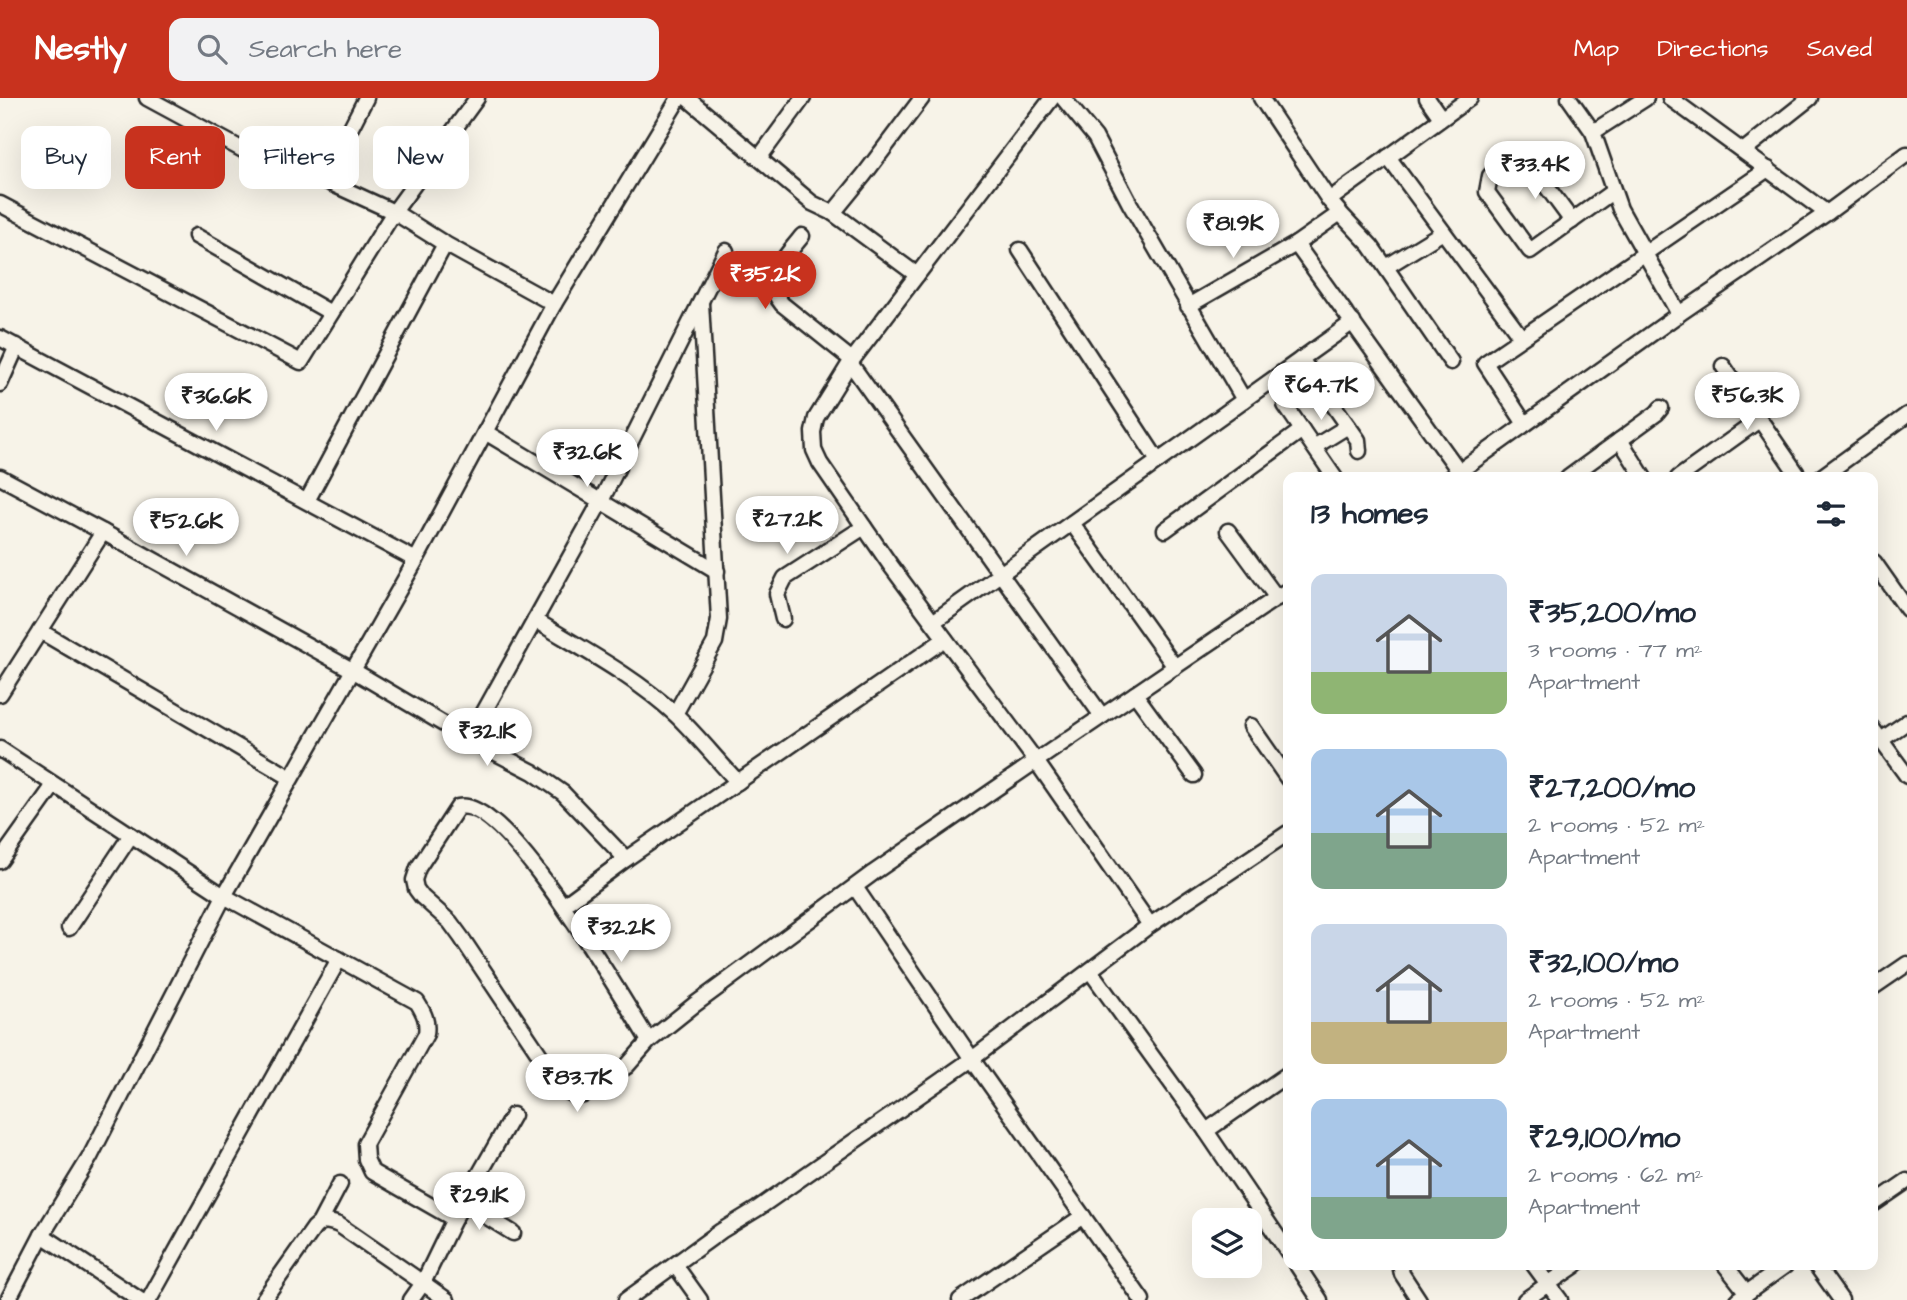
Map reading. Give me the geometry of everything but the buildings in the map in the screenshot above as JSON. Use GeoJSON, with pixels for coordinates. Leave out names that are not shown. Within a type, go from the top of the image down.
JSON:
{"type":"FeatureCollection","features":[{"type":"Feature","properties":{"kind":"street"},"geometry":{"type":"LineString","coordinates":[[147,98],[239,148]]}},
{"type":"Feature","properties":{"kind":"street"},"geometry":{"type":"LineString","coordinates":[[352,126],[366,98]]}},
{"type":"Feature","properties":{"kind":"street"},"geometry":{"type":"LineString","coordinates":[[0,204],[301,362],[394,212],[477,98]]}},
{"type":"Feature","properties":{"kind":"street"},"geometry":{"type":"LineString","coordinates":[[8,1300],[42,1235],[90,1157],[224,896],[416,560],[554,304],[678,98]]}},
{"type":"Feature","properties":{"kind":"street"},"geometry":{"type":"LineString","coordinates":[[687,98],[812,203],[834,212],[917,275]]}},
{"type":"Feature","properties":{"kind":"street"},"geometry":{"type":"LineString","coordinates":[[759,159],[803,98]]}},
{"type":"Feature","properties":{"kind":"street"},"geometry":{"type":"LineString","coordinates":[[834,212],[922,98]]}},
{"type":"Feature","properties":{"kind":"street"},"geometry":{"type":"LineString","coordinates":[[1052,98],[851,361],[816,418],[813,432],[814,450],[864,527],[1036,761],[1150,925]]}},
{"type":"Feature","properties":{"kind":"street"},"geometry":{"type":"LineString","coordinates":[[1063,98],[1095,136],[1130,204],[1244,400]]}},
{"type":"Feature","properties":{"kind":"street"},"geometry":{"type":"LineString","coordinates":[[1261,98],[1329,200],[1371,246],[1451,362]]}},
{"type":"Feature","properties":{"kind":"street"},"geometry":{"type":"LineString","coordinates":[[1427,98],[1441,118]]}},
{"type":"Feature","properties":{"kind":"street"},"geometry":{"type":"LineString","coordinates":[[1329,200],[1469,98]]}},
{"type":"Feature","properties":{"kind":"street"},"geometry":{"type":"LineString","coordinates":[[1569,98],[1593,132],[1612,192],[1679,314]]}},
{"type":"Feature","properties":{"kind":"street"},"geometry":{"type":"LineString","coordinates":[[1593,132],[1646,98]]}},
{"type":"Feature","properties":{"kind":"street"},"geometry":{"type":"LineString","coordinates":[[1670,98],[1827,213]]}},
{"type":"Feature","properties":{"kind":"street"},"geometry":{"type":"LineString","coordinates":[[1743,152],[1810,98]]}},
{"type":"Feature","properties":{"kind":"street"},"geometry":{"type":"LineString","coordinates":[[1459,472],[1907,154]]}},
{"type":"Feature","properties":{"kind":"street"},"geometry":{"type":"LineString","coordinates":[[1388,157],[1521,337]]}},
{"type":"Feature","properties":{"kind":"street"},"geometry":{"type":"LineString","coordinates":[[1527,160],[1572,221]]}},
{"type":"Feature","properties":{"kind":"street"},"geometry":{"type":"LineString","coordinates":[[1501,163],[1490,176],[1487,192],[1530,251],[1612,192]]}},
{"type":"Feature","properties":{"kind":"street"},"geometry":{"type":"LineString","coordinates":[[1525,424],[1485,363],[1768,170]]}},
{"type":"Feature","properties":{"kind":"street"},"geometry":{"type":"LineString","coordinates":[[344,189],[394,212],[445,244],[554,304]]}},
{"type":"Feature","properties":{"kind":"street"},"geometry":{"type":"LineString","coordinates":[[1188,306],[1296,244],[1340,213]]}},
{"type":"Feature","properties":{"kind":"street"},"geometry":{"type":"LineString","coordinates":[[1386,267],[1443,232]]}},
{"type":"Feature","properties":{"kind":"street"},"geometry":{"type":"LineString","coordinates":[[196,236],[331,313]]}},
{"type":"Feature","properties":{"kind":"street"},"geometry":{"type":"LineString","coordinates":[[802,236],[777,268],[772,283],[774,295],[851,361],[1102,716]]}},
{"type":"Feature","properties":{"kind":"street"},"geometry":{"type":"LineString","coordinates":[[307,501],[445,244]]}},
{"type":"Feature","properties":{"kind":"street"},"geometry":{"type":"LineString","coordinates":[[1296,244],[1353,322],[1453,472]]}},
{"type":"Feature","properties":{"kind":"street"},"geometry":{"type":"LineString","coordinates":[[1020,250],[1158,461]]}},
{"type":"Feature","properties":{"kind":"street"},"geometry":{"type":"LineString","coordinates":[[469,739],[601,501],[726,251]]}},
{"type":"Feature","properties":{"kind":"street"},"geometry":{"type":"LineString","coordinates":[[675,714],[715,642],[719,619],[701,302]]}},
{"type":"Feature","properties":{"kind":"street"},"geometry":{"type":"LineString","coordinates":[[933,622],[1353,322]]}},
{"type":"Feature","properties":{"kind":"street"},"geometry":{"type":"LineString","coordinates":[[0,338],[416,560]]}},
{"type":"Feature","properties":{"kind":"street"},"geometry":{"type":"LineString","coordinates":[[0,384],[17,346]]}},
{"type":"Feature","properties":{"kind":"street"},"geometry":{"type":"LineString","coordinates":[[1301,359],[1358,440],[1359,451]]}},
{"type":"Feature","properties":{"kind":"street"},"geometry":{"type":"LineString","coordinates":[[1723,366],[1796,472]]}},
{"type":"Feature","properties":{"kind":"street"},"geometry":{"type":"LineString","coordinates":[[1285,405],[1331,472]]}},
{"type":"Feature","properties":{"kind":"street"},"geometry":{"type":"LineString","coordinates":[[1577,472],[1661,408]]}},
{"type":"Feature","properties":{"kind":"street"},"geometry":{"type":"LineString","coordinates":[[1827,472],[1907,415]]}},
{"type":"Feature","properties":{"kind":"street"},"geometry":{"type":"LineString","coordinates":[[1686,472],[1759,420]]}},
{"type":"Feature","properties":{"kind":"street"},"geometry":{"type":"LineString","coordinates":[[1314,447],[1348,426]]}},
{"type":"Feature","properties":{"kind":"street"},"geometry":{"type":"LineString","coordinates":[[1165,530],[1302,430]]}},
{"type":"Feature","properties":{"kind":"street"},"geometry":{"type":"LineString","coordinates":[[485,432],[717,571]]}},
{"type":"Feature","properties":{"kind":"street"},"geometry":{"type":"LineString","coordinates":[[1620,440],[1640,472]]}},
{"type":"Feature","properties":{"kind":"street"},"geometry":{"type":"LineString","coordinates":[[0,477],[354,671],[469,739],[533,772],[563,793],[626,859]]}},
{"type":"Feature","properties":{"kind":"street"},"geometry":{"type":"LineString","coordinates":[[1072,523],[1175,667]]}},
{"type":"Feature","properties":{"kind":"street"},"geometry":{"type":"LineString","coordinates":[[783,619],[777,594],[785,578],[864,527]]}},
{"type":"Feature","properties":{"kind":"street"},"geometry":{"type":"LineString","coordinates":[[649,1041],[564,905],[505,832],[470,806],[458,807],[418,868],[414,880],[416,889],[450,922],[461,937],[556,1080],[571,1095],[583,1095],[627,1066],[649,1041],[694,1005],[855,887],[1282,594],[1228,531]]}},
{"type":"Feature","properties":{"kind":"street"},"geometry":{"type":"LineString","coordinates":[[0,694],[103,532]]}},
{"type":"Feature","properties":{"kind":"street"},"geometry":{"type":"LineString","coordinates":[[1878,568],[1907,609]]}},
{"type":"Feature","properties":{"kind":"street"},"geometry":{"type":"LineString","coordinates":[[535,620],[623,675],[675,714],[738,782]]}},
{"type":"Feature","properties":{"kind":"street"},"geometry":{"type":"LineString","coordinates":[[40,631],[291,778]]}},
{"type":"Feature","properties":{"kind":"street"},"geometry":{"type":"LineString","coordinates":[[564,905],[626,859],[945,639]]}},
{"type":"Feature","properties":{"kind":"street"},"geometry":{"type":"LineString","coordinates":[[1135,694],[1194,775]]}},
{"type":"Feature","properties":{"kind":"street"},"geometry":{"type":"LineString","coordinates":[[1878,734],[1907,722]]}},
{"type":"Feature","properties":{"kind":"street"},"geometry":{"type":"LineString","coordinates":[[1251,726],[1283,772]]}},
{"type":"Feature","properties":{"kind":"street"},"geometry":{"type":"LineString","coordinates":[[1878,735],[1907,776]]}},
{"type":"Feature","properties":{"kind":"street"},"geometry":{"type":"LineString","coordinates":[[0,749],[224,896],[417,1002],[425,1014],[426,1034],[365,1144],[366,1159],[373,1172],[454,1219]]}},
{"type":"Feature","properties":{"kind":"street"},"geometry":{"type":"LineString","coordinates":[[0,861],[54,785]]}},
{"type":"Feature","properties":{"kind":"street"},"geometry":{"type":"LineString","coordinates":[[69,928],[131,835]]}},
{"type":"Feature","properties":{"kind":"street"},"geometry":{"type":"LineString","coordinates":[[626,1300],[972,1059],[1150,925],[1283,837]]}},
{"type":"Feature","properties":{"kind":"street"},"geometry":{"type":"LineString","coordinates":[[855,887],[1142,1300]]}},
{"type":"Feature","properties":{"kind":"street"},"geometry":{"type":"LineString","coordinates":[[149,1300],[339,959]]}},
{"type":"Feature","properties":{"kind":"street"},"geometry":{"type":"LineString","coordinates":[[1878,984],[1907,964]]}},
{"type":"Feature","properties":{"kind":"street"},"geometry":{"type":"LineString","coordinates":[[1091,972],[1206,1131],[1283,1245]]}},
{"type":"Feature","properties":{"kind":"street"},"geometry":{"type":"LineString","coordinates":[[1206,1131],[1283,1077]]}},
{"type":"Feature","properties":{"kind":"street"},"geometry":{"type":"LineString","coordinates":[[411,1300],[423,1283],[454,1219],[513,1115]]}},
{"type":"Feature","properties":{"kind":"street"},"geometry":{"type":"LineString","coordinates":[[1878,1201],[1907,1181]]}},
{"type":"Feature","properties":{"kind":"street"},"geometry":{"type":"LineString","coordinates":[[263,1300],[320,1222],[340,1184]]}},
{"type":"Feature","properties":{"kind":"street"},"geometry":{"type":"LineString","coordinates":[[464,1202],[513,1233]]}},
{"type":"Feature","properties":{"kind":"street"},"geometry":{"type":"LineString","coordinates":[[960,1300],[1083,1216]]}},
{"type":"Feature","properties":{"kind":"street"},"geometry":{"type":"LineString","coordinates":[[320,1222],[339,1225],[447,1300]]}},
{"type":"Feature","properties":{"kind":"street"},"geometry":{"type":"LineString","coordinates":[[42,1235],[140,1300]]}},
{"type":"Feature","properties":{"kind":"street"},"geometry":{"type":"LineString","coordinates":[[675,1265],[699,1300]]}},
{"type":"Feature","properties":{"kind":"street"},"geometry":{"type":"LineString","coordinates":[[1300,1270],[1320,1300]]}},
{"type":"Feature","properties":{"kind":"street"},"geometry":{"type":"LineString","coordinates":[[1401,1270],[1419,1300]]}},
{"type":"Feature","properties":{"kind":"street"},"geometry":{"type":"LineString","coordinates":[[1538,1270],[1560,1300]]}},
{"type":"Feature","properties":{"kind":"street"},"geometry":{"type":"LineString","coordinates":[[1525,1300],[1569,1270]]}},
{"type":"Feature","properties":{"kind":"street"},"geometry":{"type":"LineString","coordinates":[[1728,1270],[1742,1297],[1779,1270]]}},
{"type":"Feature","properties":{"kind":"street"},"geometry":{"type":"LineString","coordinates":[[1820,1270],[1842,1300]]}}]}
